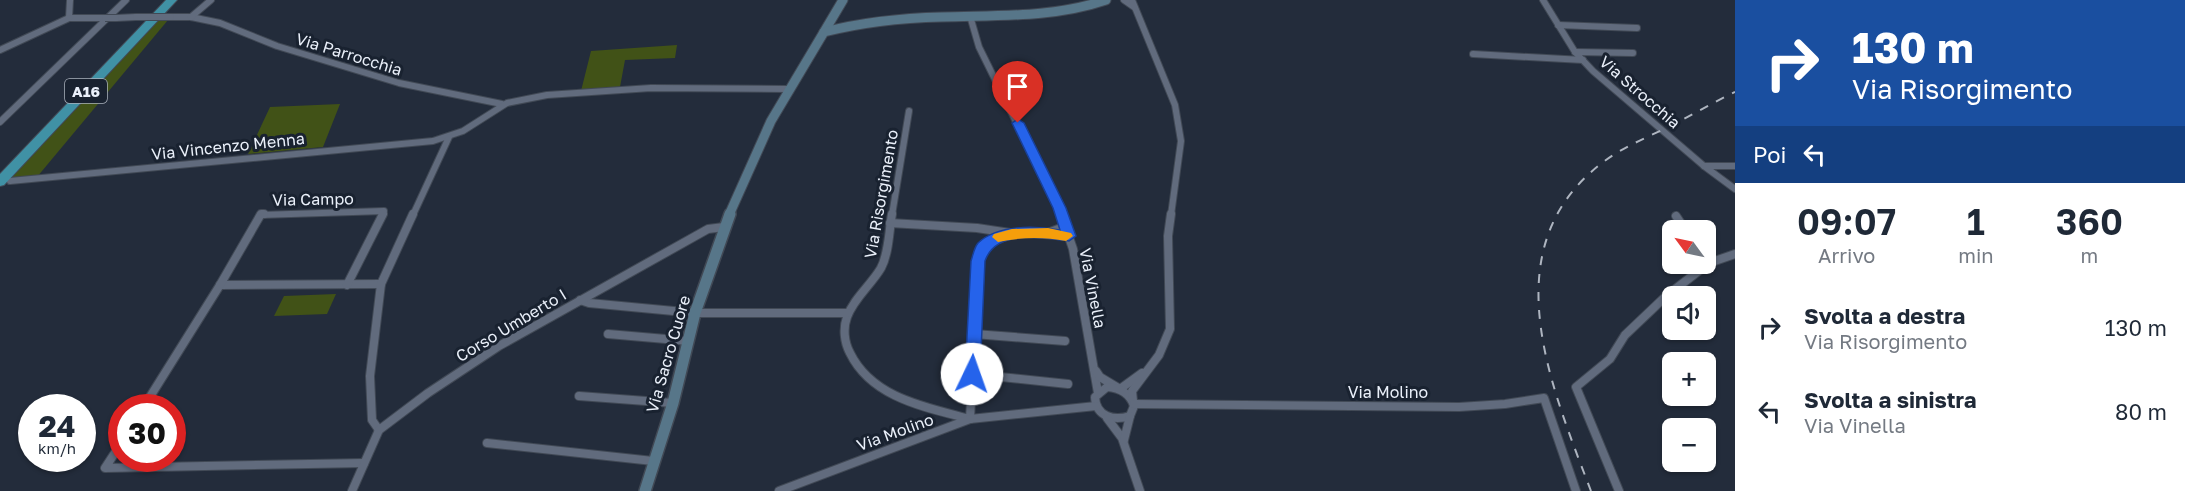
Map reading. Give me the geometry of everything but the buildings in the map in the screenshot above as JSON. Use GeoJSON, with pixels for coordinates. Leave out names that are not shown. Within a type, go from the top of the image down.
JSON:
{"type":"FeatureCollection","features":[{"type":"Feature","properties":{"kind":"highway","name":"A16"},"geometry":{"type":"LineString","coordinates":[[0,171],[164,0]]}},
{"type":"Feature","properties":{"kind":"highway","name":"A16"},"geometry":{"type":"LineString","coordinates":[[5,182],[172,0]]}},
{"type":"Feature","properties":{"kind":"street"},"geometry":{"type":"LineString","coordinates":[[0,50],[69,18],[70,0]]}},
{"type":"Feature","properties":{"kind":"street"},"geometry":{"type":"LineString","coordinates":[[0,122],[126,0]]}},
{"type":"Feature","properties":{"kind":"street"},"geometry":{"type":"LineString","coordinates":[[191,17],[211,0]]}},
{"type":"Feature","properties":{"kind":"street","name":"Via Sacro Cuore"},"geometry":{"type":"LineString","coordinates":[[645,491],[673,402],[690,341],[695,313],[724,227],[754,156],[789,88],[843,0]]}},
{"type":"Feature","properties":{"kind":"street"},"geometry":{"type":"LineString","coordinates":[[824,32],[873,22],[1040,13],[1088,6],[1106,0]]}},
{"type":"Feature","properties":{"kind":"street"},"geometry":{"type":"LineString","coordinates":[[1124,0],[1133,4],[1175,105],[1181,141],[1168,236],[1170,329],[1160,355],[1132,390],[1133,412],[1125,433],[1125,446]]}},
{"type":"Feature","properties":{"kind":"street","name":"Via Strocchia"},"geometry":{"type":"LineString","coordinates":[[1543,0],[1575,52],[1583,60],[1621,96],[1735,189]]}},
{"type":"Feature","properties":{"kind":"street","name":"Via Vinella"},"geometry":{"type":"LineString","coordinates":[[970,16],[979,46],[1060,208],[1069,236],[1096,371],[1098,393]]}},
{"type":"Feature","properties":{"kind":"street","name":"Via Parrocchia"},"geometry":{"type":"LineString","coordinates":[[69,18],[191,17],[220,23],[278,46],[399,83],[502,105]]}},
{"type":"Feature","properties":{"kind":"street"},"geometry":{"type":"LineString","coordinates":[[1558,26],[1637,28]]}},
{"type":"Feature","properties":{"kind":"street"},"geometry":{"type":"LineString","coordinates":[[1575,52],[1633,53]]}},
{"type":"Feature","properties":{"kind":"street"},"geometry":{"type":"LineString","coordinates":[[1473,54],[1583,60]]}},
{"type":"Feature","properties":{"kind":"street"},"geometry":{"type":"LineString","coordinates":[[380,429],[372,420],[370,375],[381,284],[449,137],[467,129],[502,105],[532,98],[617,89],[789,88]]}},
{"type":"Feature","properties":{"kind":"street","name":"Via Risorgimento"},"geometry":{"type":"LineString","coordinates":[[848,312],[880,271],[884,261],[909,111]]}},
{"type":"Feature","properties":{"kind":"street","name":"Via Vincenzo Menna"},"geometry":{"type":"LineString","coordinates":[[5,182],[415,143],[449,137]]}},
{"type":"Feature","properties":{"kind":"street"},"geometry":{"type":"LineString","coordinates":[[1704,166],[1735,166]]}},
{"type":"Feature","properties":{"kind":"street"},"geometry":{"type":"LineString","coordinates":[[1726,181],[1735,182]]}},
{"type":"Feature","properties":{"kind":"street","name":"Via Campo"},"geometry":{"type":"LineString","coordinates":[[220,285],[261,214],[384,211],[347,285]]}},
{"type":"Feature","properties":{"kind":"street"},"geometry":{"type":"LineString","coordinates":[[1676,216],[1679,220]]}},
{"type":"Feature","properties":{"kind":"street"},"geometry":{"type":"LineString","coordinates":[[890,223],[977,228],[1012,234],[1048,233],[1069,236]]}},
{"type":"Feature","properties":{"kind":"street"},"geometry":{"type":"LineString","coordinates":[[1048,233],[1066,226]]}},
{"type":"Feature","properties":{"kind":"street","name":"Corso Umberto I"},"geometry":{"type":"LineString","coordinates":[[352,491],[380,429],[428,393],[499,346],[580,300],[708,229],[724,227]]}},
{"type":"Feature","properties":{"kind":"street"},"geometry":{"type":"LineString","coordinates":[[580,300],[589,303],[695,313],[848,312],[844,338],[852,359],[863,375],[888,393],[904,400],[970,420],[979,253],[988,243],[1012,234]]}},
{"type":"Feature","properties":{"kind":"street"},"geometry":{"type":"LineString","coordinates":[[1716,259],[1735,254]]}},
{"type":"Feature","properties":{"kind":"street"},"geometry":{"type":"LineString","coordinates":[[1619,491],[1576,387],[1610,360],[1625,336],[1692,274]]}},
{"type":"Feature","properties":{"kind":"street"},"geometry":{"type":"LineString","coordinates":[[152,394],[220,285],[381,284]]}},
{"type":"Feature","properties":{"kind":"street"},"geometry":{"type":"LineString","coordinates":[[608,334],[690,341]]}},
{"type":"Feature","properties":{"kind":"street"},"geometry":{"type":"LineString","coordinates":[[974,334],[1065,341]]}},
{"type":"Feature","properties":{"kind":"street"},"geometry":{"type":"LineString","coordinates":[[1140,491],[1118,431],[1096,406],[1095,397],[1107,387],[1120,388],[1149,367]]}},
{"type":"Feature","properties":{"kind":"street"},"geometry":{"type":"LineString","coordinates":[[1096,371],[1100,377],[1120,388],[1134,403]]}},
{"type":"Feature","properties":{"kind":"street"},"geometry":{"type":"LineString","coordinates":[[972,374],[1068,384]]}},
{"type":"Feature","properties":{"kind":"street"},"geometry":{"type":"LineString","coordinates":[[579,396],[673,402]]}},
{"type":"Feature","properties":{"kind":"street","name":"Via Molino"},"geometry":{"type":"LineString","coordinates":[[1134,403],[1317,408],[1459,407],[1505,404],[1544,398],[1576,491]]}},
{"type":"Feature","properties":{"kind":"street","name":"Via Molino"},"geometry":{"type":"LineString","coordinates":[[779,491],[970,420],[1096,406]]}},
{"type":"Feature","properties":{"kind":"street"},"geometry":{"type":"LineString","coordinates":[[1106,416],[1118,420],[1130,416]]}},
{"type":"Feature","properties":{"kind":"street"},"geometry":{"type":"LineString","coordinates":[[487,443],[653,461]]}},
{"type":"Feature","properties":{"kind":"street"},"geometry":{"type":"LineString","coordinates":[[186,466],[364,463]]}},
{"type":"Feature","properties":{"kind":"green space"},"geometry":{"type":"Polygon","coordinates":[[[160,19],[168,20],[37,177],[11,178],[160,19]]]}},
{"type":"Feature","properties":{"kind":"green space"},"geometry":{"type":"Polygon","coordinates":[[[677,45],[675,58],[625,60],[620,87],[581,91],[591,51],[677,45]]]}},
{"type":"Feature","properties":{"kind":"green space"},"geometry":{"type":"Polygon","coordinates":[[[340,104],[323,147],[248,154],[270,107],[340,104]]]}},
{"type":"Feature","properties":{"kind":"green space"},"geometry":{"type":"Polygon","coordinates":[[[336,294],[327,314],[274,316],[284,296],[336,294]]]}},
{"type":"Feature","properties":{"kind":"railway"},"geometry":{"type":"LineString","coordinates":[[1591,491],[1560,407],[1548,363],[1540,320],[1539,276],[1548,235],[1568,197],[1602,163],[1616,153],[1735,92]]}},
{"type":"Feature","properties":{"kind":"slow traffic"},"geometry":{"type":"LineString","coordinates":[[998,237],[1012,234],[1048,233],[1066,236]]}},
{"type":"Feature","properties":{"kind":"route"},"geometry":{"type":"LineString","coordinates":[[972,374],[978,261],[983,247],[1004,235],[1052,233],[1069,236],[1060,208],[1018,123]]}}]}
